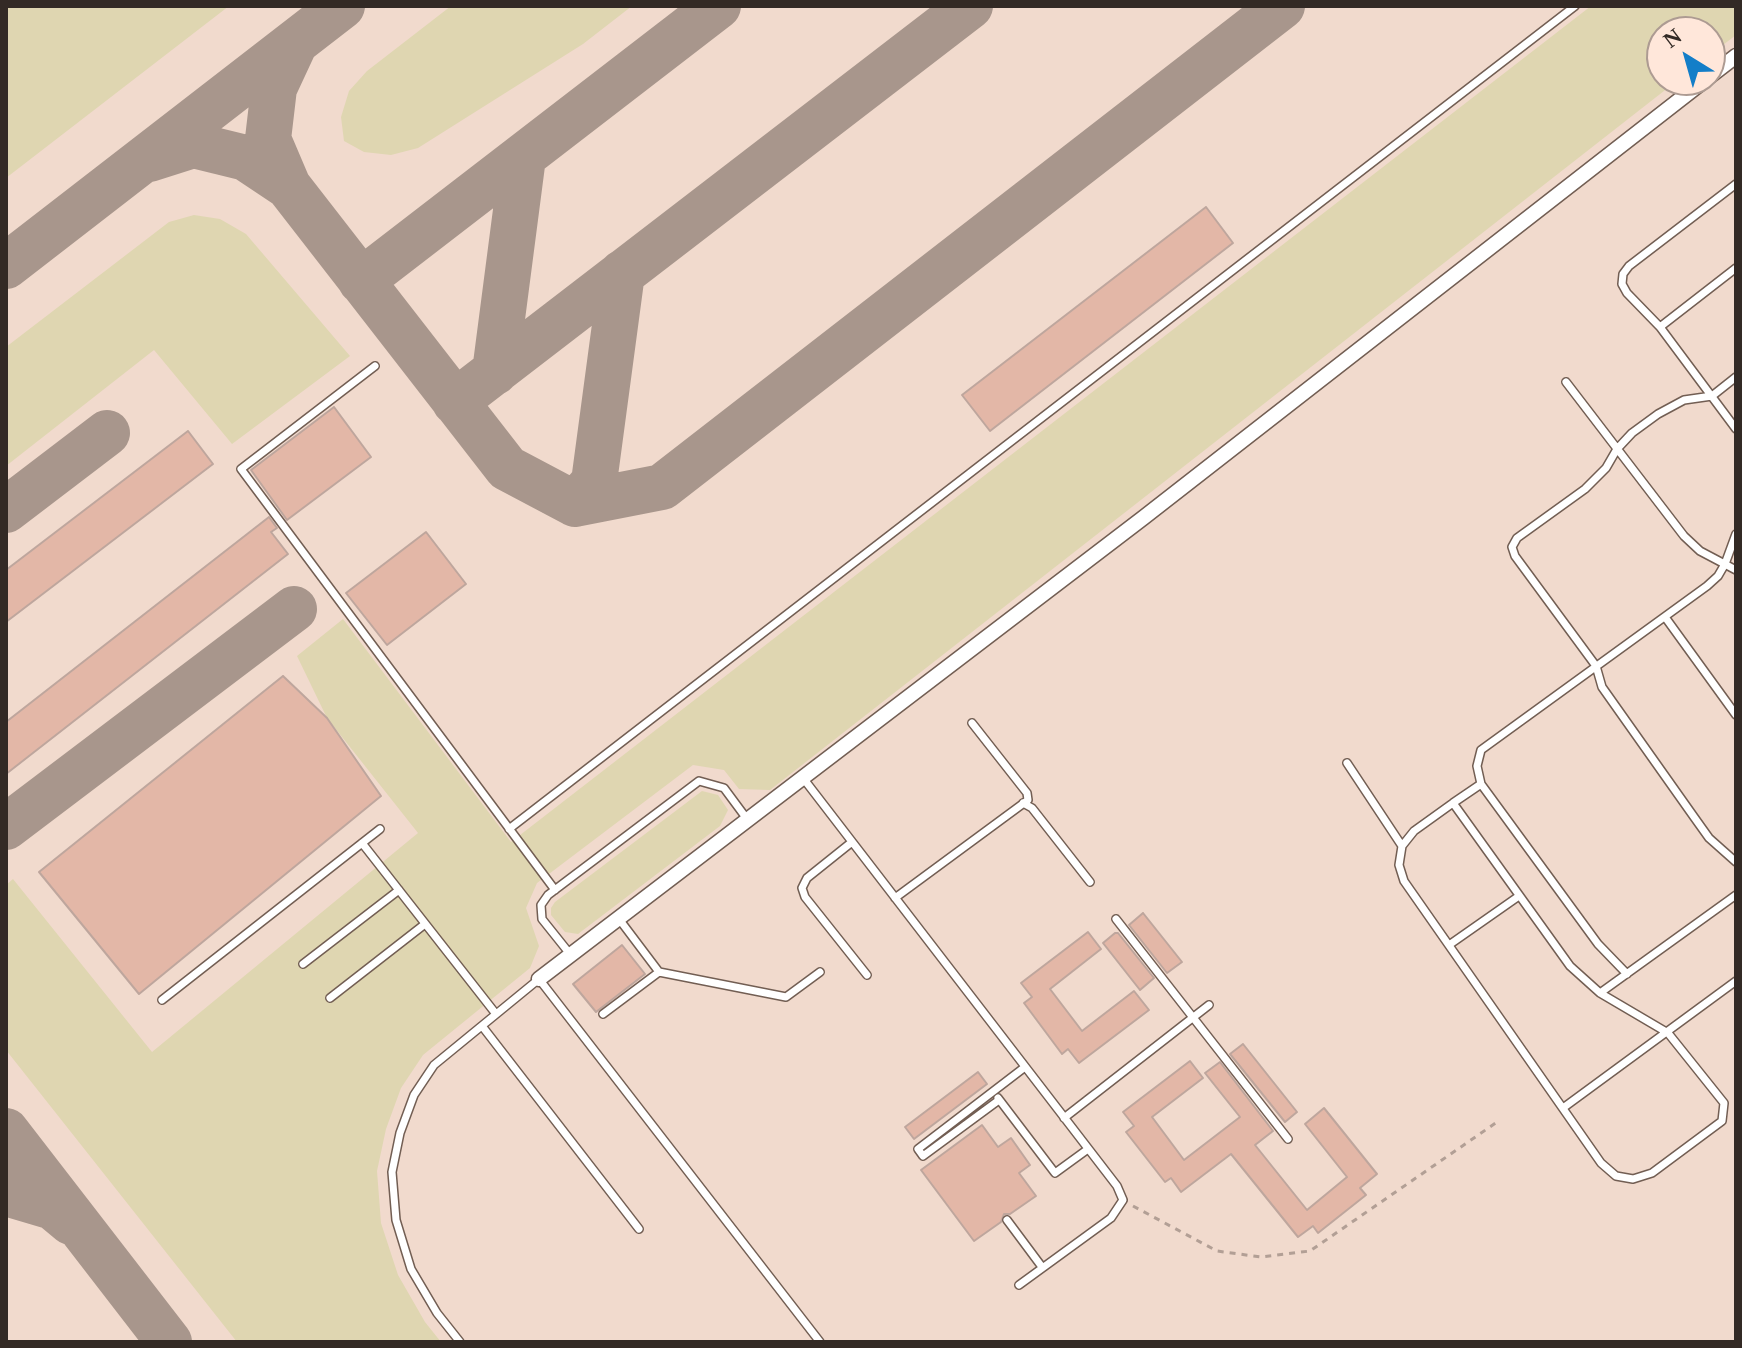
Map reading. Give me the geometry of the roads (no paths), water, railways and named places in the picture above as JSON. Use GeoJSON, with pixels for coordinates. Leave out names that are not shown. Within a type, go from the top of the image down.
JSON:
{"type":"FeatureCollection","features":[{"type":"Feature","properties":{"kind":"street"},"geometry":{"type":"LineString","coordinates":[[539,979],[1143,518],[1684,96]]}},
{"type":"Feature","properties":{"kind":"lane"},"geometry":{"type":"LineString","coordinates":[[509,829],[1575,6]]}},
{"type":"Feature","properties":{"kind":"lane"},"geometry":{"type":"LineString","coordinates":[[1736,184],[1629,266],[1623,274],[1622,284],[1660,327],[1736,429]]}},
{"type":"Feature","properties":{"kind":"lane"},"geometry":{"type":"LineString","coordinates":[[1660,327],[1736,268]]}},
{"type":"Feature","properties":{"kind":"lane"},"geometry":{"type":"LineString","coordinates":[[375,366],[241,469],[555,890]]}},
{"type":"Feature","properties":{"kind":"lane"},"geometry":{"type":"LineString","coordinates":[[1736,377],[1712,396],[1684,400],[1632,433],[1617,449],[1606,468],[1585,489],[1517,538],[1512,547],[1515,556],[1596,666],[1602,687],[1694,817],[1709,838],[1736,862]]}},
{"type":"Feature","properties":{"kind":"lane"},"geometry":{"type":"LineString","coordinates":[[1566,382],[1684,536],[1700,551],[1736,570]]}},
{"type":"Feature","properties":{"kind":"lane"},"geometry":{"type":"LineString","coordinates":[[1627,974],[1598,944],[1481,784],[1477,766],[1481,750],[1718,576],[1736,534]]}},
{"type":"Feature","properties":{"kind":"lane"},"geometry":{"type":"LineString","coordinates":[[1665,617],[1736,715]]}},
{"type":"Feature","properties":{"kind":"lane"},"geometry":{"type":"LineString","coordinates":[[895,898],[1028,800],[1027,793],[972,723]]}},
{"type":"Feature","properties":{"kind":"lane"},"geometry":{"type":"LineString","coordinates":[[1347,763],[1402,846]]}},
{"type":"Feature","properties":{"kind":"lane"},"geometry":{"type":"LineString","coordinates":[[802,778],[1117,1186],[1123,1200],[1111,1218],[1019,1285]]}},
{"type":"Feature","properties":{"kind":"lane"},"geometry":{"type":"LineString","coordinates":[[570,954],[542,919],[541,905],[555,890],[699,781],[724,788],[747,819]]}},
{"type":"Feature","properties":{"kind":"lane"},"geometry":{"type":"LineString","coordinates":[[1453,803],[1570,966],[1600,993],[1668,1033],[1724,1103],[1722,1121],[1652,1173],[1633,1179],[1616,1176],[1601,1163],[1404,881],[1399,865],[1402,846],[1414,831],[1453,803],[1481,784]]}},
{"type":"Feature","properties":{"kind":"lane"},"geometry":{"type":"LineString","coordinates":[[1023,803],[1032,808],[1090,882]]}},
{"type":"Feature","properties":{"kind":"lane"},"geometry":{"type":"LineString","coordinates":[[162,1000],[380,829]]}},
{"type":"Feature","properties":{"kind":"lane"},"geometry":{"type":"LineString","coordinates":[[852,842],[807,878],[802,888],[805,897],[867,975]]}},
{"type":"Feature","properties":{"kind":"lane"},"geometry":{"type":"LineString","coordinates":[[362,843],[496,1014]]}},
{"type":"Feature","properties":{"kind":"lane"},"geometry":{"type":"LineString","coordinates":[[303,964],[399,890]]}},
{"type":"Feature","properties":{"kind":"lane"},"geometry":{"type":"LineString","coordinates":[[1600,993],[1736,895]]}},
{"type":"Feature","properties":{"kind":"lane"},"geometry":{"type":"LineString","coordinates":[[1449,945],[1519,896]]}},
{"type":"Feature","properties":{"kind":"lane"},"geometry":{"type":"LineString","coordinates":[[618,918],[659,972],[786,997],[820,972]]}},
{"type":"Feature","properties":{"kind":"lane"},"geometry":{"type":"LineString","coordinates":[[1116,919],[1288,1139]]}},
{"type":"Feature","properties":{"kind":"lane"},"geometry":{"type":"LineString","coordinates":[[330,998],[425,924]]}},
{"type":"Feature","properties":{"kind":"lane"},"geometry":{"type":"LineString","coordinates":[[603,1014],[659,972]]}},
{"type":"Feature","properties":{"kind":"lane"},"geometry":{"type":"LineString","coordinates":[[460,1342],[437,1313],[411,1269],[396,1220],[392,1172],[400,1133],[414,1095],[434,1065],[539,979],[820,1342]]}},
{"type":"Feature","properties":{"kind":"lane"},"geometry":{"type":"LineString","coordinates":[[1563,1108],[1736,981]]}},
{"type":"Feature","properties":{"kind":"lane"},"geometry":{"type":"LineString","coordinates":[[1064,1118],[1209,1005]]}},
{"type":"Feature","properties":{"kind":"lane"},"geometry":{"type":"LineString","coordinates":[[482,1026],[639,1229]]}},
{"type":"Feature","properties":{"kind":"lane"},"geometry":{"type":"LineString","coordinates":[[999,1100],[923,1156],[918,1149],[1025,1067]]}},
{"type":"Feature","properties":{"kind":"lane"},"geometry":{"type":"LineString","coordinates":[[993,1092],[1055,1173],[1088,1149]]}},
{"type":"Feature","properties":{"kind":"lane"},"geometry":{"type":"LineString","coordinates":[[1007,1220],[1042,1267]]}}]}
